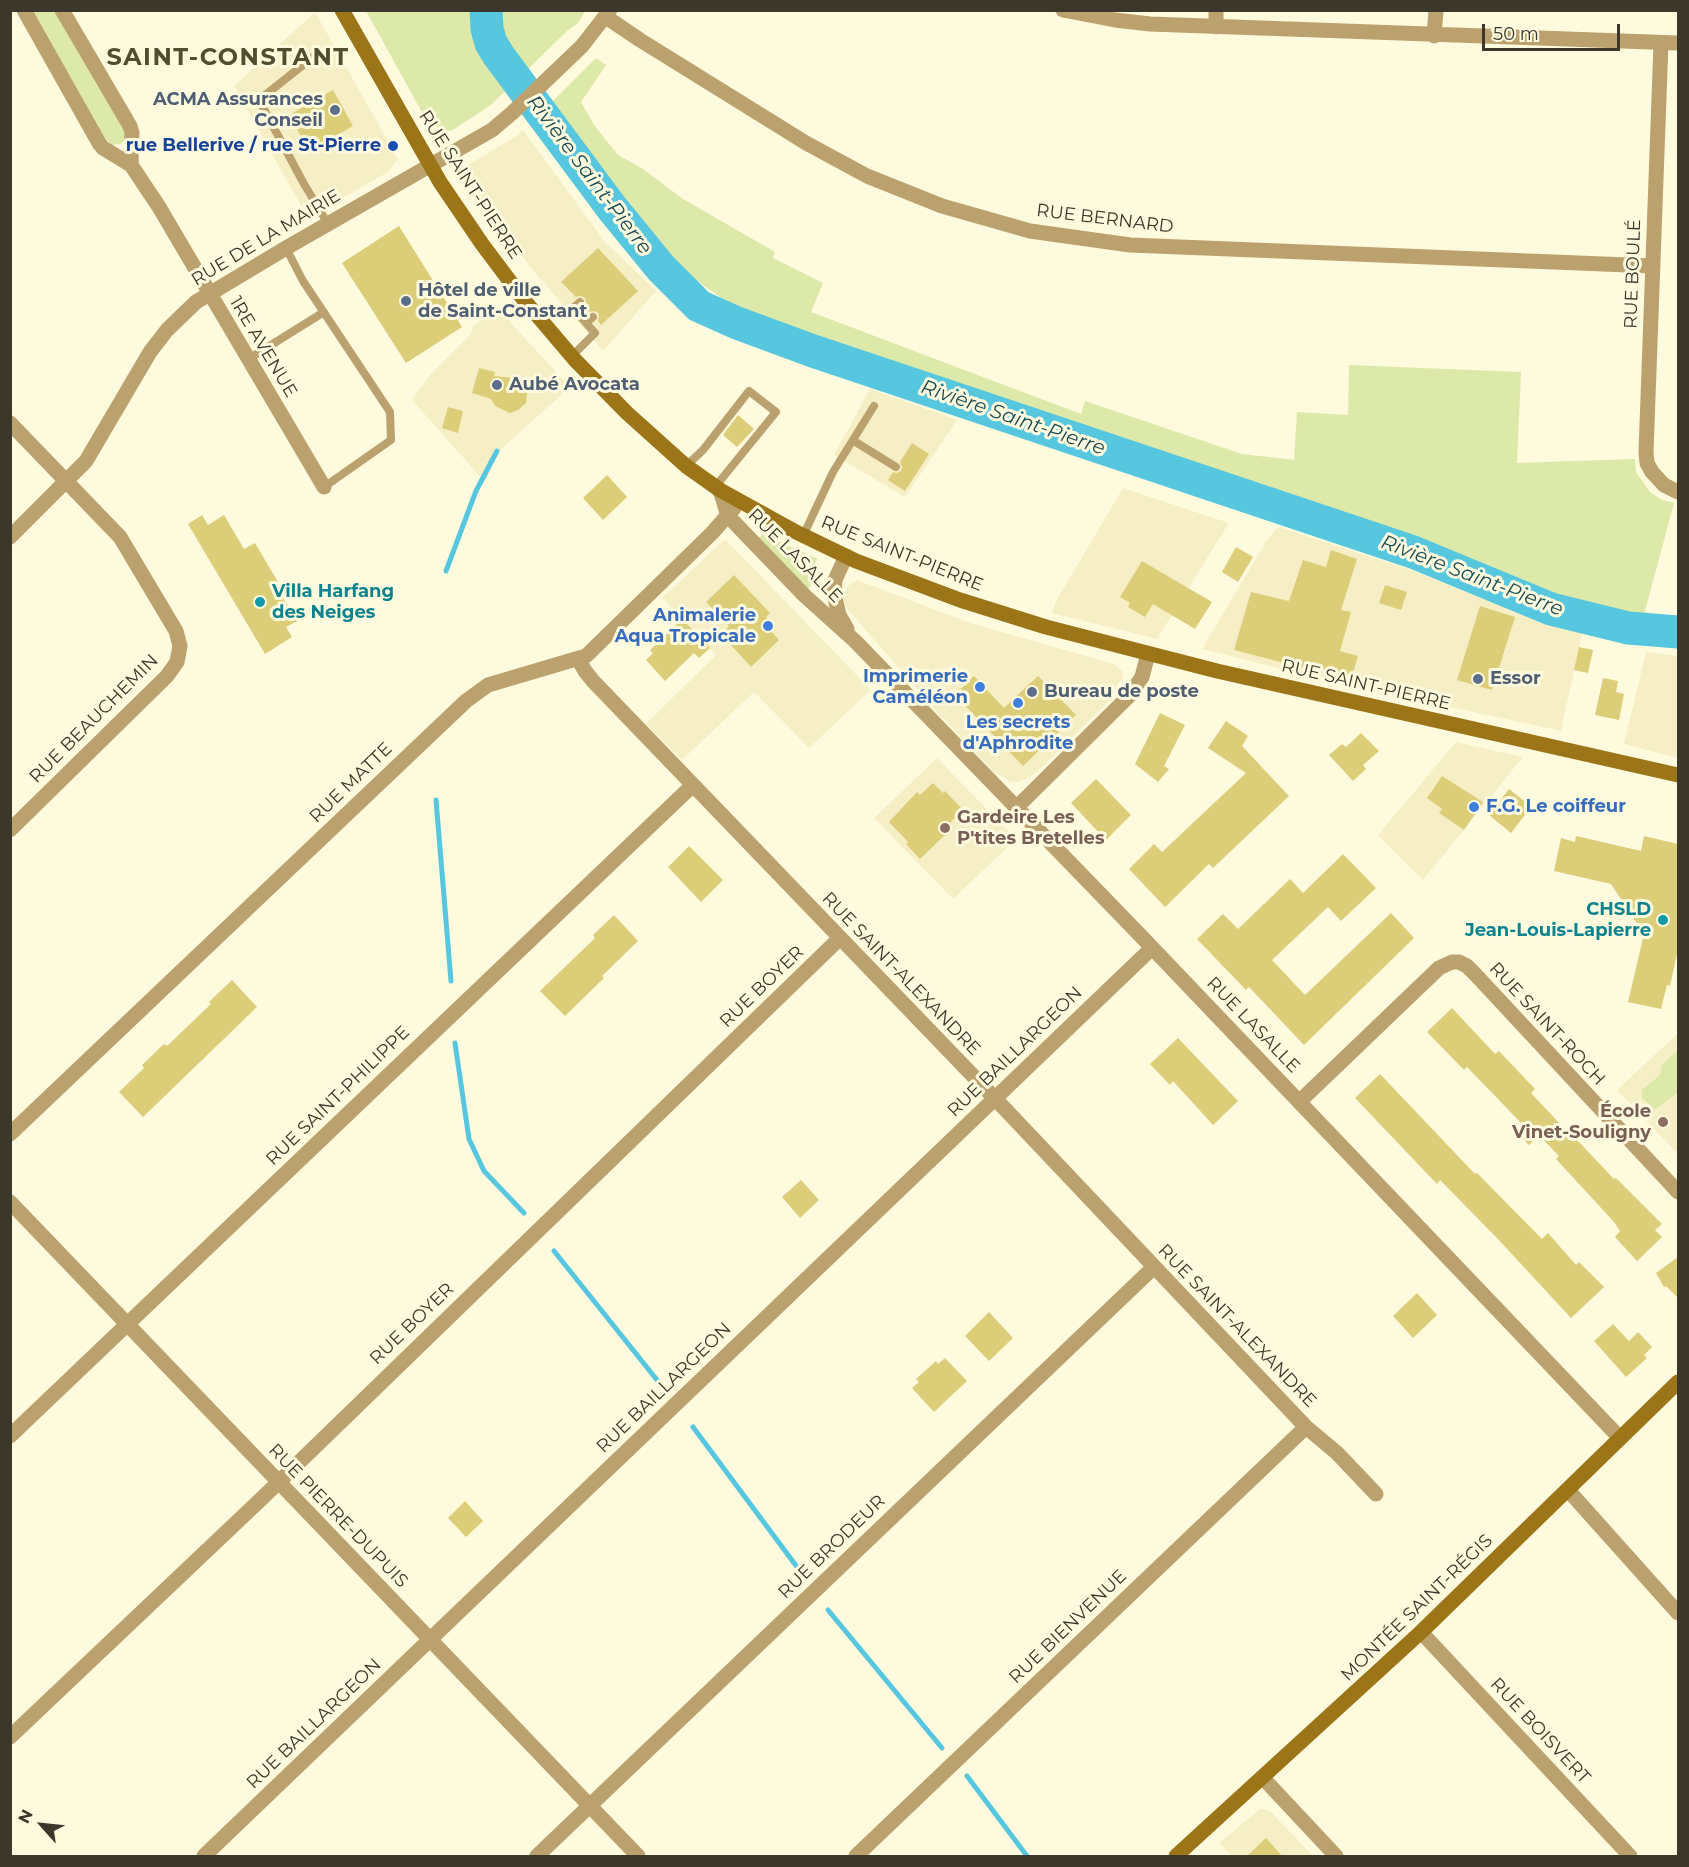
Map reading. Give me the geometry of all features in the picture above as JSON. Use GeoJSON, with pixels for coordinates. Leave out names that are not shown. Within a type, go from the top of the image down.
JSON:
{"type":"FeatureCollection","features":[{"type":"Feature","properties":{"kind":"main road","name":"RUE SAINT-PIERRE"},"geometry":{"type":"LineString","coordinates":[[342,10],[430,165],[503,273],[572,356],[627,413],[686,466],[717,489],[803,536],[846,556],[1004,615],[1148,654],[1678,776]]}},
{"type":"Feature","properties":{"kind":"main road","name":"MONTÉE SAINT-RÉGIS"},"geometry":{"type":"LineString","coordinates":[[1176,1857],[1421,1632],[1678,1382]]}},
{"type":"Feature","properties":{"kind":"street","name":"1RE AVENUE"},"geometry":{"type":"LineString","coordinates":[[24,10],[99,143],[103,148],[131,165],[159,207],[324,487]]}},
{"type":"Feature","properties":{"kind":"street"},"geometry":{"type":"LineString","coordinates":[[63,10],[130,126],[132,133],[131,165]]}},
{"type":"Feature","properties":{"kind":"street"},"geometry":{"type":"LineString","coordinates":[[1063,10],[1133,23],[1434,36],[1678,43]]}},
{"type":"Feature","properties":{"kind":"street"},"geometry":{"type":"LineString","coordinates":[[1216,10],[1216,27]]}},
{"type":"Feature","properties":{"kind":"street"},"geometry":{"type":"LineString","coordinates":[[1434,36],[1436,10]]}},
{"type":"Feature","properties":{"kind":"street","name":"RUE DE LA MAIRIE"},"geometry":{"type":"LineString","coordinates":[[10,537],[86,461],[136,374],[155,346],[189,308],[208,293],[479,138],[512,113],[552,75],[582,46],[608,14]]}},
{"type":"Feature","properties":{"kind":"street","name":"RUE BERNARD"},"geometry":{"type":"LineString","coordinates":[[608,14],[640,40],[796,137],[867,176],[942,206],[1030,231],[1130,245],[1653,266]]}},
{"type":"Feature","properties":{"kind":"street","name":"RUE BOULÉ"},"geometry":{"type":"LineString","coordinates":[[1661,43],[1646,452],[1647,463],[1652,472],[1664,485],[1678,492]]}},
{"type":"Feature","properties":{"kind":"street","name":"RUE BEAUCHEMIN"},"geometry":{"type":"LineString","coordinates":[[10,423],[120,537],[179,639],[177,662],[167,676],[10,830]]}},
{"type":"Feature","properties":{"kind":"street","name":"RUE LASALLE"},"geometry":{"type":"LineString","coordinates":[[717,489],[728,516],[805,596],[855,641],[1620,1438]]}},
{"type":"Feature","properties":{"kind":"street","name":"RUE MATTE"},"geometry":{"type":"LineString","coordinates":[[10,1134],[478,690],[488,685],[578,659],[594,650],[728,516],[739,501]]}},
{"type":"Feature","properties":{"kind":"street","name":"RUE LASALLE"},"geometry":{"type":"LineString","coordinates":[[846,556],[835,580],[834,594],[839,615],[855,641]]}},
{"type":"Feature","properties":{"kind":"street"},"geometry":{"type":"LineString","coordinates":[[1016,808],[1131,695],[1142,677],[1148,654]]}},
{"type":"Feature","properties":{"kind":"street","name":"RUE SAINT-ALEXANDRE"},"geometry":{"type":"LineString","coordinates":[[578,659],[593,681],[1306,1427],[1337,1454],[1376,1494]]}},
{"type":"Feature","properties":{"kind":"street","name":"RUE SAINT-PHILIPPE"},"geometry":{"type":"LineString","coordinates":[[10,1436],[693,785]]}},
{"type":"Feature","properties":{"kind":"street","name":"RUE BOYER"},"geometry":{"type":"LineString","coordinates":[[10,1737],[278,1482],[840,938]]}},
{"type":"Feature","properties":{"kind":"street","name":"RUE BAILLARGEON"},"geometry":{"type":"LineString","coordinates":[[204,1857],[1152,948]]}},
{"type":"Feature","properties":{"kind":"street","name":"RUE SAINT-ROCH"},"geometry":{"type":"LineString","coordinates":[[1299,1102],[1438,968],[1452,962],[1459,962],[1475,974],[1678,1192]]}},
{"type":"Feature","properties":{"kind":"street","name":"RUE PIERRE-DUPUIS"},"geometry":{"type":"LineString","coordinates":[[10,1202],[638,1857]]}},
{"type":"Feature","properties":{"kind":"street","name":"RUE BRODEUR"},"geometry":{"type":"LineString","coordinates":[[537,1857],[1154,1267]]}},
{"type":"Feature","properties":{"kind":"street","name":"RUE BIENVENUE"},"geometry":{"type":"LineString","coordinates":[[856,1857],[1306,1427]]}},
{"type":"Feature","properties":{"kind":"street"},"geometry":{"type":"LineString","coordinates":[[1568,1490],[1678,1613]]}},
{"type":"Feature","properties":{"kind":"street","name":"RUE BOISVERT"},"geometry":{"type":"LineString","coordinates":[[1421,1632],[1630,1857]]}},
{"type":"Feature","properties":{"kind":"street"},"geometry":{"type":"LineString","coordinates":[[1263,1778],[1336,1857]]}},
{"type":"Feature","properties":{"kind":"lane"},"geometry":{"type":"LineString","coordinates":[[313,57],[259,100],[328,224]]}},
{"type":"Feature","properties":{"kind":"lane"},"geometry":{"type":"LineString","coordinates":[[286,248],[303,280],[390,411],[392,440],[324,487]]}},
{"type":"Feature","properties":{"kind":"lane"},"geometry":{"type":"LineString","coordinates":[[572,356],[596,333],[590,320],[573,308],[580,302]]}},
{"type":"Feature","properties":{"kind":"lane"},"geometry":{"type":"LineString","coordinates":[[248,360],[324,312]]}},
{"type":"Feature","properties":{"kind":"lane"},"geometry":{"type":"LineString","coordinates":[[686,466],[703,450],[749,391],[776,412],[717,489]]}},
{"type":"Feature","properties":{"kind":"lane"},"geometry":{"type":"LineString","coordinates":[[803,536],[833,472],[874,406]]}},
{"type":"Feature","properties":{"kind":"lane"},"geometry":{"type":"LineString","coordinates":[[854,441],[896,467]]}},
{"type":"Feature","properties":{"kind":"shaded area"},"geometry":{"type":"Polygon","coordinates":[[[315,12],[398,159],[388,172],[308,218],[234,86],[315,12]]]}},
{"type":"Feature","properties":{"kind":"shaded area"},"geometry":{"type":"Polygon","coordinates":[[[523,130],[605,242],[656,291],[603,351],[531,268],[468,181],[467,169],[470,164],[523,130]]]}},
{"type":"Feature","properties":{"kind":"shaded area"},"geometry":{"type":"Polygon","coordinates":[[[497,308],[570,387],[498,452],[485,482],[412,400],[430,375],[471,334],[473,326],[497,308]]]}},
{"type":"Feature","properties":{"kind":"shaded area"},"geometry":{"type":"Polygon","coordinates":[[[870,389],[957,420],[905,497],[834,455],[870,389]]]}},
{"type":"Feature","properties":{"kind":"shaded area"},"geometry":{"type":"Polygon","coordinates":[[[1123,488],[1229,523],[1157,639],[1052,613],[1056,601],[1123,488]]]}},
{"type":"Feature","properties":{"kind":"shaded area"},"geometry":{"type":"Polygon","coordinates":[[[1278,527],[1411,570],[1484,599],[1583,629],[1561,731],[1335,682],[1202,649],[1267,540],[1278,527]]]}},
{"type":"Feature","properties":{"kind":"shaded area"},"geometry":{"type":"Polygon","coordinates":[[[725,539],[871,690],[809,748],[754,692],[682,760],[646,724],[716,655],[662,598],[725,539]]]}},
{"type":"Feature","properties":{"kind":"shaded area"},"geometry":{"type":"Polygon","coordinates":[[[857,580],[970,623],[1114,664],[1123,672],[1123,678],[1108,696],[1111,699],[1041,768],[1029,778],[1011,782],[993,771],[937,712],[843,604],[841,594],[845,594],[849,585],[857,580]]]}},
{"type":"Feature","properties":{"kind":"shaded area"},"geometry":{"type":"Polygon","coordinates":[[[1646,652],[1678,656],[1678,758],[1624,744],[1646,652]]]}},
{"type":"Feature","properties":{"kind":"shaded area"},"geometry":{"type":"Polygon","coordinates":[[[1456,742],[1523,757],[1423,880],[1378,835],[1456,742]]]}},
{"type":"Feature","properties":{"kind":"shaded area","name":"Gardeire Les P'tites Bretelles"},"geometry":{"type":"Polygon","coordinates":[[[937,758],[1016,839],[953,899],[874,818],[937,758]]]}},
{"type":"Feature","properties":{"kind":"shaded area","name":"École Vinet-Souligny"},"geometry":{"type":"Polygon","coordinates":[[[1678,1033],[1678,1154],[1617,1090],[1678,1033]]]}},
{"type":"Feature","properties":{"kind":"shaded area"},"geometry":{"type":"Polygon","coordinates":[[[1260,1809],[1271,1812],[1313,1856],[1232,1856],[1219,1843],[1260,1809]]]}},
{"type":"Feature","properties":{"kind":"green space"},"geometry":{"type":"Polygon","coordinates":[[[496,10],[585,11],[578,23],[522,75],[508,57],[497,29],[496,10]]]}},
{"type":"Feature","properties":{"kind":"green space"},"geometry":{"type":"Polygon","coordinates":[[[30,11],[56,11],[125,129],[125,140],[121,144],[112,145],[103,136],[30,11]]]}},
{"type":"Feature","properties":{"kind":"green space"},"geometry":{"type":"Polygon","coordinates":[[[366,11],[478,11],[479,30],[485,50],[511,85],[491,105],[451,131],[438,129],[433,122],[428,123],[366,11]]]}},
{"type":"Feature","properties":{"kind":"green space"},"geometry":{"type":"Polygon","coordinates":[[[596,58],[606,65],[581,102],[594,125],[618,155],[643,169],[683,199],[775,252],[773,258],[823,283],[811,312],[1081,414],[1085,401],[1242,454],[1294,460],[1297,412],[1348,415],[1349,365],[1521,372],[1517,463],[1635,459],[1636,472],[1650,492],[1660,499],[1674,503],[1642,622],[1554,595],[1292,495],[807,335],[739,310],[674,265],[549,105],[596,58]]]}},
{"type":"Feature","properties":{"kind":"green space"},"geometry":{"type":"Polygon","coordinates":[[[762,534],[818,559],[815,562],[821,573],[807,590],[759,539],[762,534]]]}},
{"type":"Feature","properties":{"kind":"green space"},"geometry":{"type":"Polygon","coordinates":[[[1678,1050],[1678,1092],[1655,1110],[1642,1098],[1642,1090],[1660,1075],[1662,1065],[1678,1050]]]}},
{"type":"Feature","properties":{"kind":"building"},"geometry":{"type":"Polygon","coordinates":[[[333,90],[353,126],[309,151],[289,115],[333,90]]]}},
{"type":"Feature","properties":{"kind":"building","name":"Hôtel de ville de Saint-Constant"},"geometry":{"type":"Polygon","coordinates":[[[399,226],[462,327],[406,363],[342,263],[399,226]]]}},
{"type":"Feature","properties":{"kind":"building"},"geometry":{"type":"Polygon","coordinates":[[[598,248],[638,291],[601,325],[597,312],[589,312],[584,307],[586,301],[584,297],[576,297],[561,282],[598,248]]]}},
{"type":"Feature","properties":{"kind":"building"},"geometry":{"type":"Polygon","coordinates":[[[479,368],[495,372],[494,376],[519,380],[527,394],[526,403],[510,413],[495,406],[491,399],[472,393],[479,368]]]}},
{"type":"Feature","properties":{"kind":"building"},"geometry":{"type":"Polygon","coordinates":[[[448,407],[463,411],[458,433],[442,428],[448,407]]]}},
{"type":"Feature","properties":{"kind":"building"},"geometry":{"type":"Polygon","coordinates":[[[738,415],[754,429],[737,447],[723,435],[738,415]]]}},
{"type":"Feature","properties":{"kind":"building"},"geometry":{"type":"Polygon","coordinates":[[[912,443],[929,454],[905,491],[888,480],[893,472],[901,471],[900,462],[912,443]]]}},
{"type":"Feature","properties":{"kind":"building"},"geometry":{"type":"Polygon","coordinates":[[[607,475],[627,497],[603,520],[583,498],[607,475]]]}},
{"type":"Feature","properties":{"kind":"building","name":"Villa Harfang des Neiges"},"geometry":{"type":"Polygon","coordinates":[[[202,515],[208,525],[224,515],[244,549],[255,543],[278,582],[275,584],[297,621],[286,627],[292,637],[265,654],[188,524],[202,515]]]}},
{"type":"Feature","properties":{"kind":"building"},"geometry":{"type":"Polygon","coordinates":[[[1236,547],[1253,557],[1238,582],[1222,572],[1236,547]]]}},
{"type":"Feature","properties":{"kind":"building"},"geometry":{"type":"Polygon","coordinates":[[[1331,550],[1357,559],[1341,610],[1351,612],[1340,651],[1358,656],[1352,676],[1306,664],[1304,668],[1234,650],[1251,592],[1289,601],[1303,560],[1326,567],[1331,550]]]}},
{"type":"Feature","properties":{"kind":"building"},"geometry":{"type":"Polygon","coordinates":[[[1142,561],[1212,602],[1195,629],[1153,604],[1145,617],[1128,607],[1130,603],[1120,597],[1142,561]]]}},
{"type":"Feature","properties":{"kind":"building"},"geometry":{"type":"Polygon","coordinates":[[[734,575],[770,613],[766,617],[775,627],[771,631],[779,640],[751,667],[721,634],[729,626],[706,602],[734,575]]]}},
{"type":"Feature","properties":{"kind":"building"},"geometry":{"type":"Polygon","coordinates":[[[1385,585],[1407,592],[1401,610],[1379,603],[1385,585]]]}},
{"type":"Feature","properties":{"kind":"building"},"geometry":{"type":"Polygon","coordinates":[[[1480,606],[1515,617],[1492,690],[1457,680],[1480,606]]]}},
{"type":"Feature","properties":{"kind":"building"},"geometry":{"type":"Polygon","coordinates":[[[682,619],[710,648],[699,658],[694,653],[665,681],[646,660],[653,653],[650,650],[682,619]]]}},
{"type":"Feature","properties":{"kind":"building"},"geometry":{"type":"Polygon","coordinates":[[[1579,647],[1593,650],[1588,673],[1574,670],[1579,647]]]}},
{"type":"Feature","properties":{"kind":"building"},"geometry":{"type":"Polygon","coordinates":[[[974,676],[1004,708],[1038,676],[1076,715],[1023,766],[955,695],[974,676]]]}},
{"type":"Feature","properties":{"kind":"building"},"geometry":{"type":"Polygon","coordinates":[[[1603,678],[1618,681],[1616,692],[1624,694],[1619,720],[1595,715],[1603,678]]]}},
{"type":"Feature","properties":{"kind":"building"},"geometry":{"type":"Polygon","coordinates":[[[1160,713],[1185,725],[1164,766],[1169,769],[1158,782],[1135,764],[1160,713]]]}},
{"type":"Feature","properties":{"kind":"building"},"geometry":{"type":"Polygon","coordinates":[[[1226,721],[1248,736],[1242,746],[1289,796],[1213,868],[1209,864],[1165,907],[1129,869],[1154,844],[1162,852],[1246,773],[1208,748],[1226,721]]]}},
{"type":"Feature","properties":{"kind":"building"},"geometry":{"type":"Polygon","coordinates":[[[1361,733],[1379,751],[1363,765],[1366,769],[1353,781],[1329,755],[1342,744],[1346,747],[1361,733]]]}},
{"type":"Feature","properties":{"kind":"building"},"geometry":{"type":"Polygon","coordinates":[[[1442,776],[1483,802],[1464,830],[1439,813],[1442,809],[1427,798],[1442,776]]]}},
{"type":"Feature","properties":{"kind":"building"},"geometry":{"type":"Polygon","coordinates":[[[1096,779],[1131,815],[1106,840],[1071,803],[1096,779]]]}},
{"type":"Feature","properties":{"kind":"building"},"geometry":{"type":"Polygon","coordinates":[[[933,783],[943,793],[945,791],[963,810],[942,831],[945,835],[920,859],[889,822],[917,792],[920,795],[933,783]]]}},
{"type":"Feature","properties":{"kind":"building"},"geometry":{"type":"Polygon","coordinates":[[[1509,789],[1528,804],[1525,808],[1528,811],[1511,833],[1489,815],[1509,789]]]}},
{"type":"Feature","properties":{"kind":"building","name":"CHSLD Jean-Louis-Lapierre"},"geometry":{"type":"Polygon","coordinates":[[[1576,836],[1641,851],[1644,836],[1678,844],[1678,949],[1670,986],[1667,985],[1661,1009],[1628,1002],[1644,934],[1611,884],[1554,871],[1561,838],[1575,842],[1576,836]]]}},
{"type":"Feature","properties":{"kind":"building"},"geometry":{"type":"Polygon","coordinates":[[[689,846],[723,880],[701,902],[668,867],[689,846]]]}},
{"type":"Feature","properties":{"kind":"building"},"geometry":{"type":"Polygon","coordinates":[[[1343,854],[1376,888],[1341,921],[1328,907],[1272,960],[1305,995],[1391,913],[1414,938],[1304,1045],[1249,987],[1246,990],[1197,939],[1223,914],[1238,929],[1290,879],[1303,893],[1343,854]]]}},
{"type":"Feature","properties":{"kind":"building"},"geometry":{"type":"Polygon","coordinates":[[[614,915],[638,941],[565,1016],[540,991],[595,938],[593,935],[614,915]]]}},
{"type":"Feature","properties":{"kind":"building"},"geometry":{"type":"Polygon","coordinates":[[[232,980],[257,1007],[143,1117],[119,1092],[144,1068],[142,1065],[164,1044],[167,1046],[211,1004],[209,1002],[232,980]]]}},
{"type":"Feature","properties":{"kind":"building"},"geometry":{"type":"Polygon","coordinates":[[[1452,1008],[1495,1054],[1499,1051],[1535,1089],[1531,1093],[1576,1141],[1662,1224],[1655,1230],[1662,1237],[1637,1261],[1615,1237],[1620,1231],[1614,1222],[1556,1159],[1559,1156],[1539,1135],[1529,1145],[1517,1133],[1524,1126],[1467,1067],[1464,1070],[1427,1032],[1452,1008]]]}},
{"type":"Feature","properties":{"kind":"building"},"geometry":{"type":"Polygon","coordinates":[[[1178,1038],[1238,1101],[1213,1125],[1173,1081],[1170,1085],[1150,1064],[1178,1038]]]}},
{"type":"Feature","properties":{"kind":"building"},"geometry":{"type":"Polygon","coordinates":[[[1380,1074],[1475,1174],[1477,1173],[1542,1239],[1548,1233],[1576,1265],[1579,1262],[1604,1287],[1571,1318],[1497,1238],[1440,1180],[1437,1184],[1355,1098],[1380,1074]]]}},
{"type":"Feature","properties":{"kind":"building"},"geometry":{"type":"Polygon","coordinates":[[[801,1180],[819,1200],[800,1218],[782,1197],[801,1180]]]}},
{"type":"Feature","properties":{"kind":"building"},"geometry":{"type":"Polygon","coordinates":[[[1678,1257],[1678,1298],[1666,1286],[1664,1287],[1656,1273],[1678,1257]]]}},
{"type":"Feature","properties":{"kind":"building"},"geometry":{"type":"Polygon","coordinates":[[[1417,1293],[1437,1315],[1413,1338],[1393,1316],[1417,1293]]]}},
{"type":"Feature","properties":{"kind":"building"},"geometry":{"type":"Polygon","coordinates":[[[989,1312],[1013,1338],[989,1361],[965,1336],[989,1312]]]}},
{"type":"Feature","properties":{"kind":"building"},"geometry":{"type":"Polygon","coordinates":[[[1613,1324],[1629,1341],[1638,1332],[1652,1347],[1644,1355],[1647,1358],[1626,1377],[1594,1341],[1613,1324]]]}},
{"type":"Feature","properties":{"kind":"building"},"geometry":{"type":"Polygon","coordinates":[[[945,1358],[967,1381],[934,1412],[912,1388],[919,1382],[916,1379],[936,1361],[938,1364],[945,1358]]]}},
{"type":"Feature","properties":{"kind":"building"},"geometry":{"type":"Polygon","coordinates":[[[465,1501],[483,1521],[466,1537],[448,1518],[465,1501]]]}},
{"type":"Feature","properties":{"kind":"building"},"geometry":{"type":"Polygon","coordinates":[[[1266,1838],[1283,1857],[1246,1857],[1266,1838]]]}},
{"type":"Feature","properties":{"kind":"waterway","name":"Rivière Saint-Pierre"},"geometry":{"type":"LineString","coordinates":[[486,10],[487,29],[491,43],[499,56],[612,208],[661,268],[699,306],[737,323],[813,351],[1413,552],[1551,609],[1628,628],[1678,632]]}},
{"type":"Feature","properties":{"kind":"waterway"},"geometry":{"type":"LineString","coordinates":[[446,571],[476,491],[497,451]]}},
{"type":"Feature","properties":{"kind":"waterway"},"geometry":{"type":"LineString","coordinates":[[436,800],[451,981]]}},
{"type":"Feature","properties":{"kind":"waterway"},"geometry":{"type":"LineString","coordinates":[[455,1043],[469,1139],[484,1171],[524,1213]]}},
{"type":"Feature","properties":{"kind":"waterway"},"geometry":{"type":"LineString","coordinates":[[554,1251],[661,1385]]}},
{"type":"Feature","properties":{"kind":"waterway"},"geometry":{"type":"LineString","coordinates":[[693,1427],[800,1571]]}},
{"type":"Feature","properties":{"kind":"waterway"},"geometry":{"type":"LineString","coordinates":[[828,1610],[942,1748]]}},
{"type":"Feature","properties":{"kind":"waterway"},"geometry":{"type":"LineString","coordinates":[[967,1776],[1027,1856]]}},
{"type":"Feature","properties":{"kind":"place","name":"ACMA Assurances Conseil"},"geometry":{"type":"Point","coordinates":[335,110]}},
{"type":"Feature","properties":{"kind":"place","name":"rue Bellerive / rue St-Pierre"},"geometry":{"type":"Point","coordinates":[393,146]}},
{"type":"Feature","properties":{"kind":"place","name":"Hôtel de ville de Saint-Constant"},"geometry":{"type":"Point","coordinates":[406,301]}},
{"type":"Feature","properties":{"kind":"place","name":"Aubé Avocata"},"geometry":{"type":"Point","coordinates":[497,385]}},
{"type":"Feature","properties":{"kind":"place","name":"Villa Harfang des Neiges"},"geometry":{"type":"Point","coordinates":[260,602]}},
{"type":"Feature","properties":{"kind":"place","name":"Animalerie Aqua Tropicale"},"geometry":{"type":"Point","coordinates":[768,626]}},
{"type":"Feature","properties":{"kind":"place","name":"Essor"},"geometry":{"type":"Point","coordinates":[1478,679]}},
{"type":"Feature","properties":{"kind":"place","name":"Imprimerie Caméléon"},"geometry":{"type":"Point","coordinates":[980,687]}},
{"type":"Feature","properties":{"kind":"place","name":"Bureau de poste"},"geometry":{"type":"Point","coordinates":[1032,692]}},
{"type":"Feature","properties":{"kind":"place","name":"Les secrets d'Aphrodite"},"geometry":{"type":"Point","coordinates":[1018,703]}},
{"type":"Feature","properties":{"kind":"place","name":"F.G. Le coiffeur"},"geometry":{"type":"Point","coordinates":[1474,807]}},
{"type":"Feature","properties":{"kind":"place","name":"Gardeire Les P'tites Bretelles"},"geometry":{"type":"Point","coordinates":[945,828]}},
{"type":"Feature","properties":{"kind":"place","name":"CHSLD Jean-Louis-Lapierre"},"geometry":{"type":"Point","coordinates":[1663,920]}},
{"type":"Feature","properties":{"kind":"place","name":"École Vinet-Souligny"},"geometry":{"type":"Point","coordinates":[1663,1122]}},
{"type":"Feature","properties":{"kind":"district","name":"SAINT-CONSTANT"},"geometry":{"type":"Point","coordinates":[228,58]}}]}
